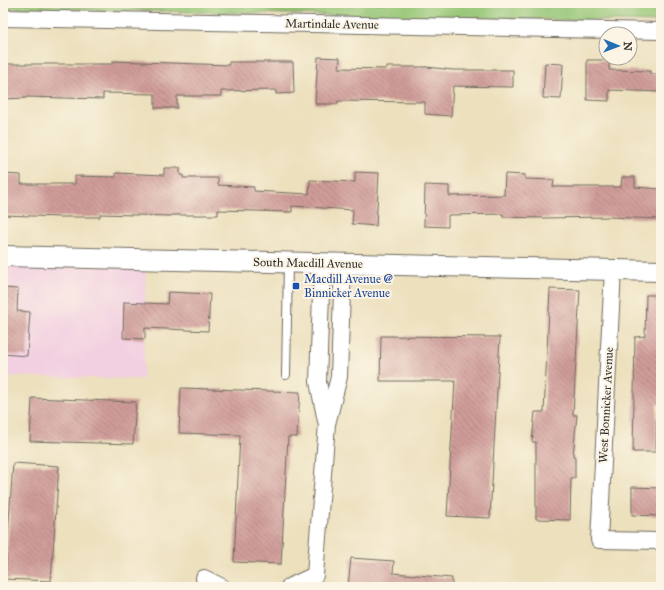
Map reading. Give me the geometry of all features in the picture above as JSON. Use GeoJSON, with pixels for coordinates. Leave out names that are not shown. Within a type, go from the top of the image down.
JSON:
{"type":"FeatureCollection","features":[{"type":"Feature","properties":{"kind":"street","name":"Martindale Avenue"},"geometry":{"type":"LineString","coordinates":[[3,18],[661,31]]}},
{"type":"Feature","properties":{"kind":"street","name":"South Macdill Avenue"},"geometry":{"type":"LineString","coordinates":[[3,256],[661,271]]}},
{"type":"Feature","properties":{"kind":"street"},"geometry":{"type":"LineString","coordinates":[[322,263],[318,382],[327,424]]}},
{"type":"Feature","properties":{"kind":"street"},"geometry":{"type":"LineString","coordinates":[[289,587],[314,581],[327,424],[339,377],[343,264]]}},
{"type":"Feature","properties":{"kind":"street","name":"West Bonnicker Avenue"},"geometry":{"type":"LineString","coordinates":[[613,270],[599,540],[661,541]]}},
{"type":"Feature","properties":{"kind":"street"},"geometry":{"type":"LineString","coordinates":[[204,578],[222,587]]}},
{"type":"Feature","properties":{"kind":"lane"},"geometry":{"type":"LineString","coordinates":[[286,376],[288,262]]}},
{"type":"Feature","properties":{"kind":"shaded area"},"geometry":{"type":"Polygon","coordinates":[[[3,264],[146,267],[143,379],[3,376],[3,264]]]}},
{"type":"Feature","properties":{"kind":"green space"},"geometry":{"type":"Polygon","coordinates":[[[3,3],[661,3],[661,22],[3,8],[3,3]]]}},
{"type":"Feature","properties":{"kind":"building"},"geometry":{"type":"Polygon","coordinates":[[[318,57],[340,58],[339,68],[386,69],[386,67],[427,67],[453,70],[513,70],[513,87],[453,86],[451,116],[425,114],[425,102],[338,101],[338,104],[315,104],[318,57]]]}},
{"type":"Feature","properties":{"kind":"building"},"geometry":{"type":"Polygon","coordinates":[[[587,60],[598,60],[598,66],[609,66],[609,70],[650,71],[650,74],[661,74],[661,92],[609,90],[609,101],[587,100],[587,60]]]}},
{"type":"Feature","properties":{"kind":"building"},"geometry":{"type":"Polygon","coordinates":[[[113,61],[229,65],[229,62],[293,62],[294,93],[276,94],[276,90],[221,91],[221,96],[177,96],[177,108],[155,108],[155,94],[103,93],[103,99],[26,97],[4,99],[3,64],[113,64],[113,61]]]}},
{"type":"Feature","properties":{"kind":"building"},"geometry":{"type":"Polygon","coordinates":[[[545,63],[563,64],[561,99],[543,98],[545,63]]]}},
{"type":"Feature","properties":{"kind":"building"},"geometry":{"type":"Polygon","coordinates":[[[164,168],[180,168],[180,175],[183,175],[183,178],[218,178],[218,185],[254,187],[254,191],[309,194],[310,180],[355,182],[355,172],[379,173],[376,226],[352,224],[353,210],[292,206],[292,212],[218,210],[218,215],[171,216],[100,214],[100,217],[61,217],[3,215],[3,174],[21,175],[21,184],[75,184],[75,176],[116,177],[116,173],[164,175],[164,168]]]}},
{"type":"Feature","properties":{"kind":"building"},"geometry":{"type":"Polygon","coordinates":[[[505,174],[525,175],[525,179],[554,180],[553,187],[621,187],[622,177],[635,177],[635,187],[661,189],[661,219],[608,217],[503,217],[503,214],[448,215],[448,227],[424,226],[425,185],[449,186],[449,196],[504,195],[505,174]]]}},
{"type":"Feature","properties":{"kind":"building"},"geometry":{"type":"Polygon","coordinates":[[[3,288],[18,289],[17,311],[30,312],[27,356],[3,354],[3,288]]]}},
{"type":"Feature","properties":{"kind":"building"},"geometry":{"type":"Polygon","coordinates":[[[550,289],[580,290],[573,415],[577,415],[573,456],[575,457],[575,478],[571,478],[570,520],[536,519],[536,442],[532,442],[535,412],[544,412],[550,289]]]}},
{"type":"Feature","properties":{"kind":"building"},"geometry":{"type":"Polygon","coordinates":[[[168,292],[210,294],[208,331],[145,328],[145,339],[123,338],[124,302],[167,304],[168,292]]]}},
{"type":"Feature","properties":{"kind":"building"},"geometry":{"type":"Polygon","coordinates":[[[646,295],[661,295],[661,404],[657,404],[656,452],[633,452],[635,337],[645,336],[646,295]]]}},
{"type":"Feature","properties":{"kind":"building"},"geometry":{"type":"Polygon","coordinates":[[[381,336],[500,337],[490,518],[447,516],[455,381],[380,381],[381,336]]]}},
{"type":"Feature","properties":{"kind":"building"},"geometry":{"type":"Polygon","coordinates":[[[181,388],[300,392],[297,437],[288,437],[281,564],[234,562],[240,435],[179,433],[181,388]]]}},
{"type":"Feature","properties":{"kind":"building"},"geometry":{"type":"Polygon","coordinates":[[[32,398],[136,402],[133,444],[30,441],[32,398]]]}},
{"type":"Feature","properties":{"kind":"building"},"geometry":{"type":"Polygon","coordinates":[[[13,463],[59,466],[51,581],[5,579],[13,463]]]}},
{"type":"Feature","properties":{"kind":"building"},"geometry":{"type":"Polygon","coordinates":[[[632,487],[661,488],[661,516],[632,515],[632,487]]]}},
{"type":"Feature","properties":{"kind":"building"},"geometry":{"type":"Polygon","coordinates":[[[351,558],[394,561],[393,573],[452,578],[452,587],[348,587],[351,558]]]}},
{"type":"Feature","properties":{"kind":"place","name":"Macdill Avenue @ Binnicker Avenue"},"geometry":{"type":"Point","coordinates":[296,286]}}]}
